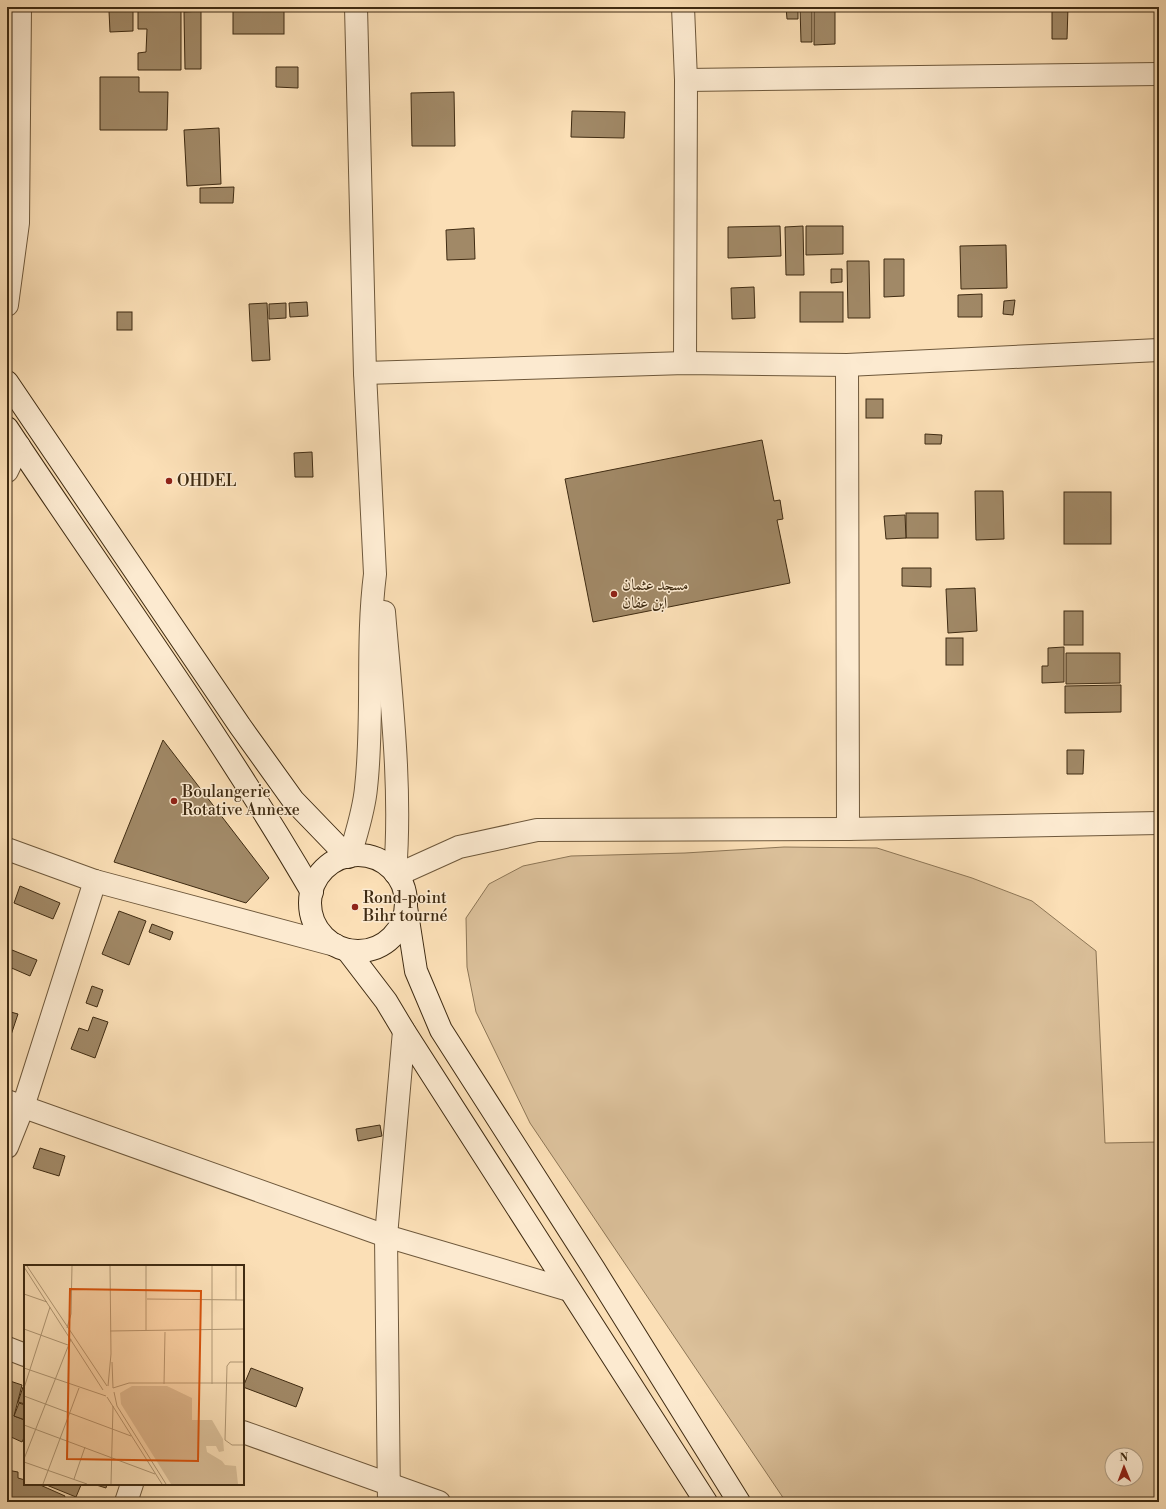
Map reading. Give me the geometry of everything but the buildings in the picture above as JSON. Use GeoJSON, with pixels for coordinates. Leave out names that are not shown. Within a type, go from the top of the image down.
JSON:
{"type":"FeatureCollection","features":[{"type":"Feature","properties":{"kind":"street"},"geometry":{"type":"LineString","coordinates":[[7,305],[18,223],[20,7]]}},
{"type":"Feature","properties":{"kind":"street"},"geometry":{"type":"LineString","coordinates":[[356,7],[365,373],[375,574],[383,610],[394,743],[398,830],[396,874]]}},
{"type":"Feature","properties":{"kind":"street"},"geometry":{"type":"LineString","coordinates":[[683,7],[686,80],[685,364]]}},
{"type":"Feature","properties":{"kind":"street"},"geometry":{"type":"LineString","coordinates":[[686,80],[1159,74]]}},
{"type":"Feature","properties":{"kind":"street"},"geometry":{"type":"LineString","coordinates":[[365,373],[685,364],[847,365],[1159,350]]}},
{"type":"Feature","properties":{"kind":"street"},"geometry":{"type":"LineString","coordinates":[[847,365],[848,829]]}},
{"type":"Feature","properties":{"kind":"street"},"geometry":{"type":"LineString","coordinates":[[7,382],[244,732],[294,800],[349,857]]}},
{"type":"Feature","properties":{"kind":"street"},"geometry":{"type":"LineString","coordinates":[[13,437],[221,745],[282,841],[312,892]]}},
{"type":"Feature","properties":{"kind":"street"},"geometry":{"type":"LineString","coordinates":[[7,471],[13,437]]}},
{"type":"Feature","properties":{"kind":"street"},"geometry":{"type":"LineString","coordinates":[[349,857],[366,788],[371,670],[371,605],[375,574]]}},
{"type":"Feature","properties":{"kind":"street"},"geometry":{"type":"LineString","coordinates":[[396,874],[459,847],[537,830],[848,829],[1159,823]]}},
{"type":"Feature","properties":{"kind":"street"},"geometry":{"type":"LineString","coordinates":[[7,849],[95,881],[341,948],[361,951],[375,948],[387,942],[397,932],[404,920],[406,907]]}},
{"type":"Feature","properties":{"kind":"street"},"geometry":{"type":"LineString","coordinates":[[706,1502],[404,1032],[386,1001],[341,948],[322,936],[314,922],[310,907],[315,882],[328,866],[349,857],[363,856],[375,858],[386,864],[396,874],[404,890],[416,971],[441,1030],[594,1269],[739,1502]]}},
{"type":"Feature","properties":{"kind":"street"},"geometry":{"type":"LineString","coordinates":[[7,1147],[15,1104],[95,881]]}},
{"type":"Feature","properties":{"kind":"street"},"geometry":{"type":"LineString","coordinates":[[389,1493],[386,1236],[404,1032]]}},
{"type":"Feature","properties":{"kind":"street"},"geometry":{"type":"LineString","coordinates":[[15,1104],[386,1236],[569,1290]]}},
{"type":"Feature","properties":{"kind":"street"},"geometry":{"type":"LineString","coordinates":[[7,1348],[24,1355]]}},
{"type":"Feature","properties":{"kind":"street"},"geometry":{"type":"LineString","coordinates":[[244,1432],[389,1493],[439,1502]]}},
{"type":"Feature","properties":{"kind":"street"},"geometry":{"type":"LineString","coordinates":[[126,1502],[132,1485]]}},
{"type":"Feature","properties":{"kind":"shaded area"},"geometry":{"type":"Polygon","coordinates":[[[784,847],[877,848],[972,878],[1032,901],[1096,951],[1105,1143],[1159,1142],[1159,1502],[786,1502],[530,1123],[476,1012],[467,967],[466,918],[489,884],[523,866],[571,856],[685,853],[784,847]]]}},
{"type":"Feature","properties":{"kind":"place","name":"OHDEL"},"geometry":{"type":"Point","coordinates":[169,481]}},
{"type":"Feature","properties":{"kind":"place","name":"مسجد عثمان ابن عفان"},"geometry":{"type":"Point","coordinates":[614,594]}},
{"type":"Feature","properties":{"kind":"place","name":"Boulangerie Rotative Annexe"},"geometry":{"type":"Point","coordinates":[174,801]}},
{"type":"Feature","properties":{"kind":"place","name":"Rond-point Bihr tourné"},"geometry":{"type":"Point","coordinates":[355,907]}}]}
